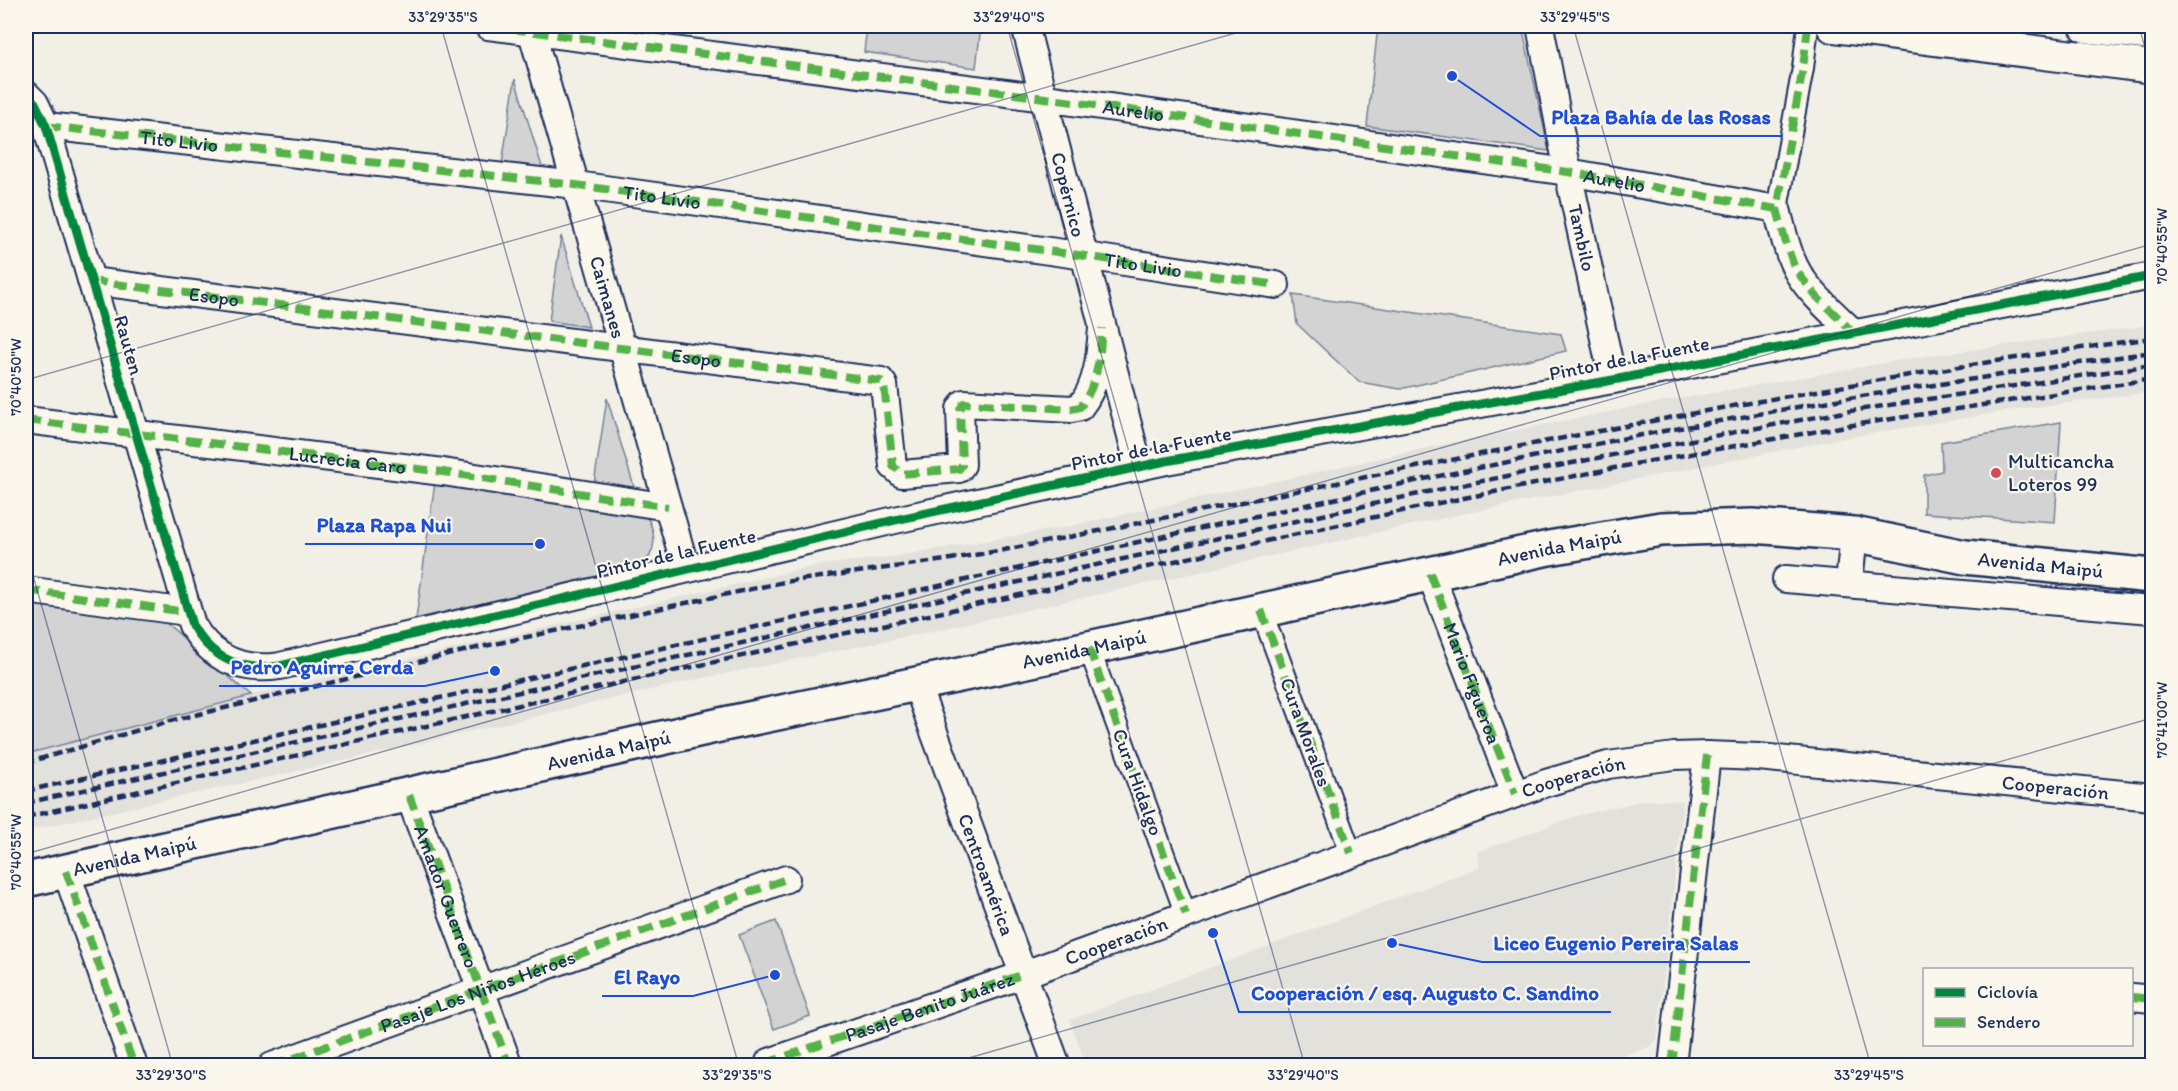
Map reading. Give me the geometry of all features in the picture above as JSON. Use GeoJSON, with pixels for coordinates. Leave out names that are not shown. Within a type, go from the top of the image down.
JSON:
{"type":"FeatureCollection","features":[{"type":"Feature","properties":{"kind":"main road","name":"Avenida Maipú"},"geometry":{"type":"LineString","coordinates":[[26,880],[916,683],[1089,648],[1549,548],[1661,529],[1753,526],[1854,534],[1965,557],[2152,576]]}},
{"type":"Feature","properties":{"kind":"street","name":"Aurelio"},"geometry":{"type":"LineString","coordinates":[[488,26],[531,29],[1568,172],[1777,209]]}},
{"type":"Feature","properties":{"kind":"street","name":"Copérnico"},"geometry":{"type":"LineString","coordinates":[[1025,26],[1046,99],[1102,328],[1139,467]]}},
{"type":"Feature","properties":{"kind":"street","name":"Tambilo"},"geometry":{"type":"LineString","coordinates":[[1540,26],[1568,172],[1613,380]]}},
{"type":"Feature","properties":{"kind":"street"},"geometry":{"type":"LineString","coordinates":[[1808,26],[1803,68],[1777,209],[1795,269],[1817,297],[1854,333]]}},
{"type":"Feature","properties":{"kind":"street"},"geometry":{"type":"LineString","coordinates":[[1833,26],[1965,34],[2152,68]]}},
{"type":"Feature","properties":{"kind":"street"},"geometry":{"type":"LineString","coordinates":[[2086,26],[2152,34]]}},
{"type":"Feature","properties":{"kind":"street","name":"Caimanes"},"geometry":{"type":"LineString","coordinates":[[531,29],[686,569]]}},
{"type":"Feature","properties":{"kind":"street","name":"Rauten"},"geometry":{"type":"LineString","coordinates":[[26,94],[35,103],[46,126],[187,612]]}},
{"type":"Feature","properties":{"kind":"street","name":"Tito Livio"},"geometry":{"type":"LineString","coordinates":[[46,126],[576,185],[1276,285]]}},
{"type":"Feature","properties":{"kind":"street","name":"Pintor de la Fuente"},"geometry":{"type":"LineString","coordinates":[[187,612],[198,636],[217,653],[239,665],[265,668],[895,520],[1139,467],[1613,380],[2152,276]]}},
{"type":"Feature","properties":{"kind":"street","name":"Esopo"},"geometry":{"type":"LineString","coordinates":[[91,281],[881,381],[884,385],[893,466],[902,474],[959,469],[962,465],[960,409],[964,403],[1071,409],[1080,407],[1090,390],[1100,359],[1102,328]]}},
{"type":"Feature","properties":{"kind":"street","name":"Lucrecia Caro"},"geometry":{"type":"LineString","coordinates":[[26,420],[444,472],[668,507]]}},
{"type":"Feature","properties":{"kind":"street"},"geometry":{"type":"LineString","coordinates":[[1849,583],[1854,534]]}},
{"type":"Feature","properties":{"kind":"street","name":"Mario Figueroa"},"geometry":{"type":"LineString","coordinates":[[1430,573],[1515,794]]}},
{"type":"Feature","properties":{"kind":"street","name":"Avenida Maipú"},"geometry":{"type":"LineString","coordinates":[[1786,579],[1849,583],[1976,597],[2152,610]]}},
{"type":"Feature","properties":{"kind":"street"},"geometry":{"type":"LineString","coordinates":[[26,590],[187,612]]}},
{"type":"Feature","properties":{"kind":"street","name":"Cura Morales"},"geometry":{"type":"LineString","coordinates":[[1261,610],[1351,853]]}},
{"type":"Feature","properties":{"kind":"street","name":"Cura Hidalgo"},"geometry":{"type":"LineString","coordinates":[[1089,648],[1186,915]]}},
{"type":"Feature","properties":{"kind":"street","name":"Centroamérica"},"geometry":{"type":"LineString","coordinates":[[916,683],[1057,1065]]}},
{"type":"Feature","properties":{"kind":"street"},"geometry":{"type":"LineString","coordinates":[[1672,1065],[1707,755]]}},
{"type":"Feature","properties":{"kind":"street","name":"Cooperación"},"geometry":{"type":"LineString","coordinates":[[1024,974],[1515,794],[1608,765],[1674,756],[1759,756],[2152,797]]}},
{"type":"Feature","properties":{"kind":"street","name":"Amador Guerrero"},"geometry":{"type":"LineString","coordinates":[[408,795],[509,1065]]}},
{"type":"Feature","properties":{"kind":"street"},"geometry":{"type":"LineString","coordinates":[[66,871],[134,1065]]}},
{"type":"Feature","properties":{"kind":"street","name":"Pasaje Los Niños Héroes"},"geometry":{"type":"LineString","coordinates":[[272,1065],[786,879]]}},
{"type":"Feature","properties":{"kind":"street","name":"Pasaje Benito Juárez"},"geometry":{"type":"LineString","coordinates":[[769,1064],[1024,974]]}},
{"type":"Feature","properties":{"kind":"street"},"geometry":{"type":"LineString","coordinates":[[2133,997],[2152,999]]}},
{"type":"Feature","properties":{"kind":"shaded area"},"geometry":{"type":"Polygon","coordinates":[[[867,26],[981,26],[976,68],[864,52],[867,26]]]}},
{"type":"Feature","properties":{"kind":"shaded area"},"geometry":{"type":"Polygon","coordinates":[[[1378,26],[1522,26],[1549,151],[1367,126],[1378,26]]]}},
{"type":"Feature","properties":{"kind":"shaded area"},"geometry":{"type":"Polygon","coordinates":[[[515,79],[543,170],[502,164],[515,79]]]}},
{"type":"Feature","properties":{"kind":"shaded area"},"geometry":{"type":"Polygon","coordinates":[[[561,236],[589,327],[549,321],[561,236]]]}},
{"type":"Feature","properties":{"kind":"shaded area"},"geometry":{"type":"Polygon","coordinates":[[[1293,295],[1561,334],[1566,351],[1400,389],[1359,382],[1297,324],[1293,295]]]}},
{"type":"Feature","properties":{"kind":"shaded area"},"geometry":{"type":"Polygon","coordinates":[[[2152,325],[2152,392],[2013,410],[1838,439],[1457,515],[909,636],[689,681],[26,831],[26,754],[264,692],[820,565],[897,556],[1066,527],[1440,445],[1644,405],[1913,358],[2152,325]]]}},
{"type":"Feature","properties":{"kind":"shaded area"},"geometry":{"type":"Polygon","coordinates":[[[607,398],[635,490],[594,484],[607,398]]]}},
{"type":"Feature","properties":{"kind":"shaded area","name":"Multicancha Loteros 99"},"geometry":{"type":"Polygon","coordinates":[[[2061,422],[2055,522],[1924,513],[1924,475],[1942,471],[1941,442],[2061,422]]]}},
{"type":"Feature","properties":{"kind":"shaded area"},"geometry":{"type":"Polygon","coordinates":[[[435,482],[645,514],[652,528],[653,549],[640,567],[416,619],[435,482]]]}},
{"type":"Feature","properties":{"kind":"shaded area"},"geometry":{"type":"Polygon","coordinates":[[[26,602],[165,622],[251,696],[26,754],[26,602]]]}},
{"type":"Feature","properties":{"kind":"shaded area"},"geometry":{"type":"Polygon","coordinates":[[[1645,800],[1683,801],[1657,1039],[1649,1047],[1592,1066],[1086,1065],[1070,1020],[1480,867],[1477,852],[1576,816],[1645,800]]]}},
{"type":"Feature","properties":{"kind":"shaded area"},"geometry":{"type":"Polygon","coordinates":[[[776,921],[810,1016],[774,1029],[739,935],[776,921]]]}},
{"type":"Feature","properties":{"kind":"shaded area"},"geometry":{"type":"Polygon","coordinates":[[[26,1030],[38,1065],[26,1065],[26,1030]]]}},
{"type":"Feature","properties":{"kind":"railway"},"geometry":{"type":"LineString","coordinates":[[26,763],[166,722],[485,646],[784,582],[1004,550],[1720,408],[2008,359],[2152,338]]}},
{"type":"Feature","properties":{"kind":"railway"},"geometry":{"type":"LineString","coordinates":[[26,791],[1429,478],[1636,436],[1842,399],[2152,352]]}},
{"type":"Feature","properties":{"kind":"railway"},"geometry":{"type":"LineString","coordinates":[[26,803],[1432,491],[1844,412],[2152,365]]}},
{"type":"Feature","properties":{"kind":"railway"},"geometry":{"type":"LineString","coordinates":[[26,817],[501,709],[1434,504],[1640,463],[1846,426],[2152,379]]}},
{"type":"Feature","properties":{"kind":"marked path"},"geometry":{"type":"LineString","coordinates":[[488,26],[1045,98],[1568,172],[1777,209]]}},
{"type":"Feature","properties":{"kind":"marked path"},"geometry":{"type":"LineString","coordinates":[[1808,26],[1803,68],[1777,209],[1795,269],[1817,297],[1854,333]]}},
{"type":"Feature","properties":{"kind":"marked path"},"geometry":{"type":"LineString","coordinates":[[46,126],[576,185],[1276,285]]}},
{"type":"Feature","properties":{"kind":"marked path"},"geometry":{"type":"LineString","coordinates":[[91,281],[881,381],[884,385],[893,466],[902,474],[959,469],[962,465],[960,409],[964,403],[1071,409],[1080,407],[1094,379],[1099,359],[1102,328]]}},
{"type":"Feature","properties":{"kind":"marked path"},"geometry":{"type":"LineString","coordinates":[[26,420],[443,472],[668,507]]}},
{"type":"Feature","properties":{"kind":"marked path"},"geometry":{"type":"LineString","coordinates":[[1430,573],[1515,794]]}},
{"type":"Feature","properties":{"kind":"marked path"},"geometry":{"type":"LineString","coordinates":[[26,590],[187,612]]}},
{"type":"Feature","properties":{"kind":"marked path"},"geometry":{"type":"LineString","coordinates":[[1261,610],[1351,853]]}},
{"type":"Feature","properties":{"kind":"marked path"},"geometry":{"type":"LineString","coordinates":[[1089,648],[1186,915]]}},
{"type":"Feature","properties":{"kind":"marked path"},"geometry":{"type":"LineString","coordinates":[[1672,1066],[1707,755]]}},
{"type":"Feature","properties":{"kind":"marked path"},"geometry":{"type":"LineString","coordinates":[[409,795],[509,1066]]}},
{"type":"Feature","properties":{"kind":"marked path"},"geometry":{"type":"LineString","coordinates":[[66,871],[134,1066]]}},
{"type":"Feature","properties":{"kind":"marked path"},"geometry":{"type":"LineString","coordinates":[[272,1066],[786,879]]}},
{"type":"Feature","properties":{"kind":"marked path"},"geometry":{"type":"LineString","coordinates":[[770,1066],[769,1062],[1024,974]]}},
{"type":"Feature","properties":{"kind":"marked path"},"geometry":{"type":"LineString","coordinates":[[2133,997],[2152,999]]}},
{"type":"Feature","properties":{"kind":"cycle path"},"geometry":{"type":"LineString","coordinates":[[26,94],[35,103],[46,126],[192,625],[208,646],[218,654],[228,660],[252,667],[280,666],[895,520],[1166,461],[1613,380],[2152,276]]}},
{"type":"Feature","properties":{"kind":"place","name":"Plaza Bahía de las Rosas"},"geometry":{"type":"Point","coordinates":[1452,76]}},
{"type":"Feature","properties":{"kind":"place","name":"Multicancha Loteros 99"},"geometry":{"type":"Point","coordinates":[1996,473]}},
{"type":"Feature","properties":{"kind":"place","name":"Plaza Rapa Nui"},"geometry":{"type":"Point","coordinates":[540,544]}},
{"type":"Feature","properties":{"kind":"place","name":"Pedro Aguirre Cerda"},"geometry":{"type":"Point","coordinates":[495,671]}},
{"type":"Feature","properties":{"kind":"place","name":"Cooperación / esq. Augusto C. Sandino"},"geometry":{"type":"Point","coordinates":[1213,933]}},
{"type":"Feature","properties":{"kind":"place","name":"Liceo Eugenio Pereira Salas"},"geometry":{"type":"Point","coordinates":[1392,943]}},
{"type":"Feature","properties":{"kind":"place","name":"El Rayo"},"geometry":{"type":"Point","coordinates":[775,975]}}]}
